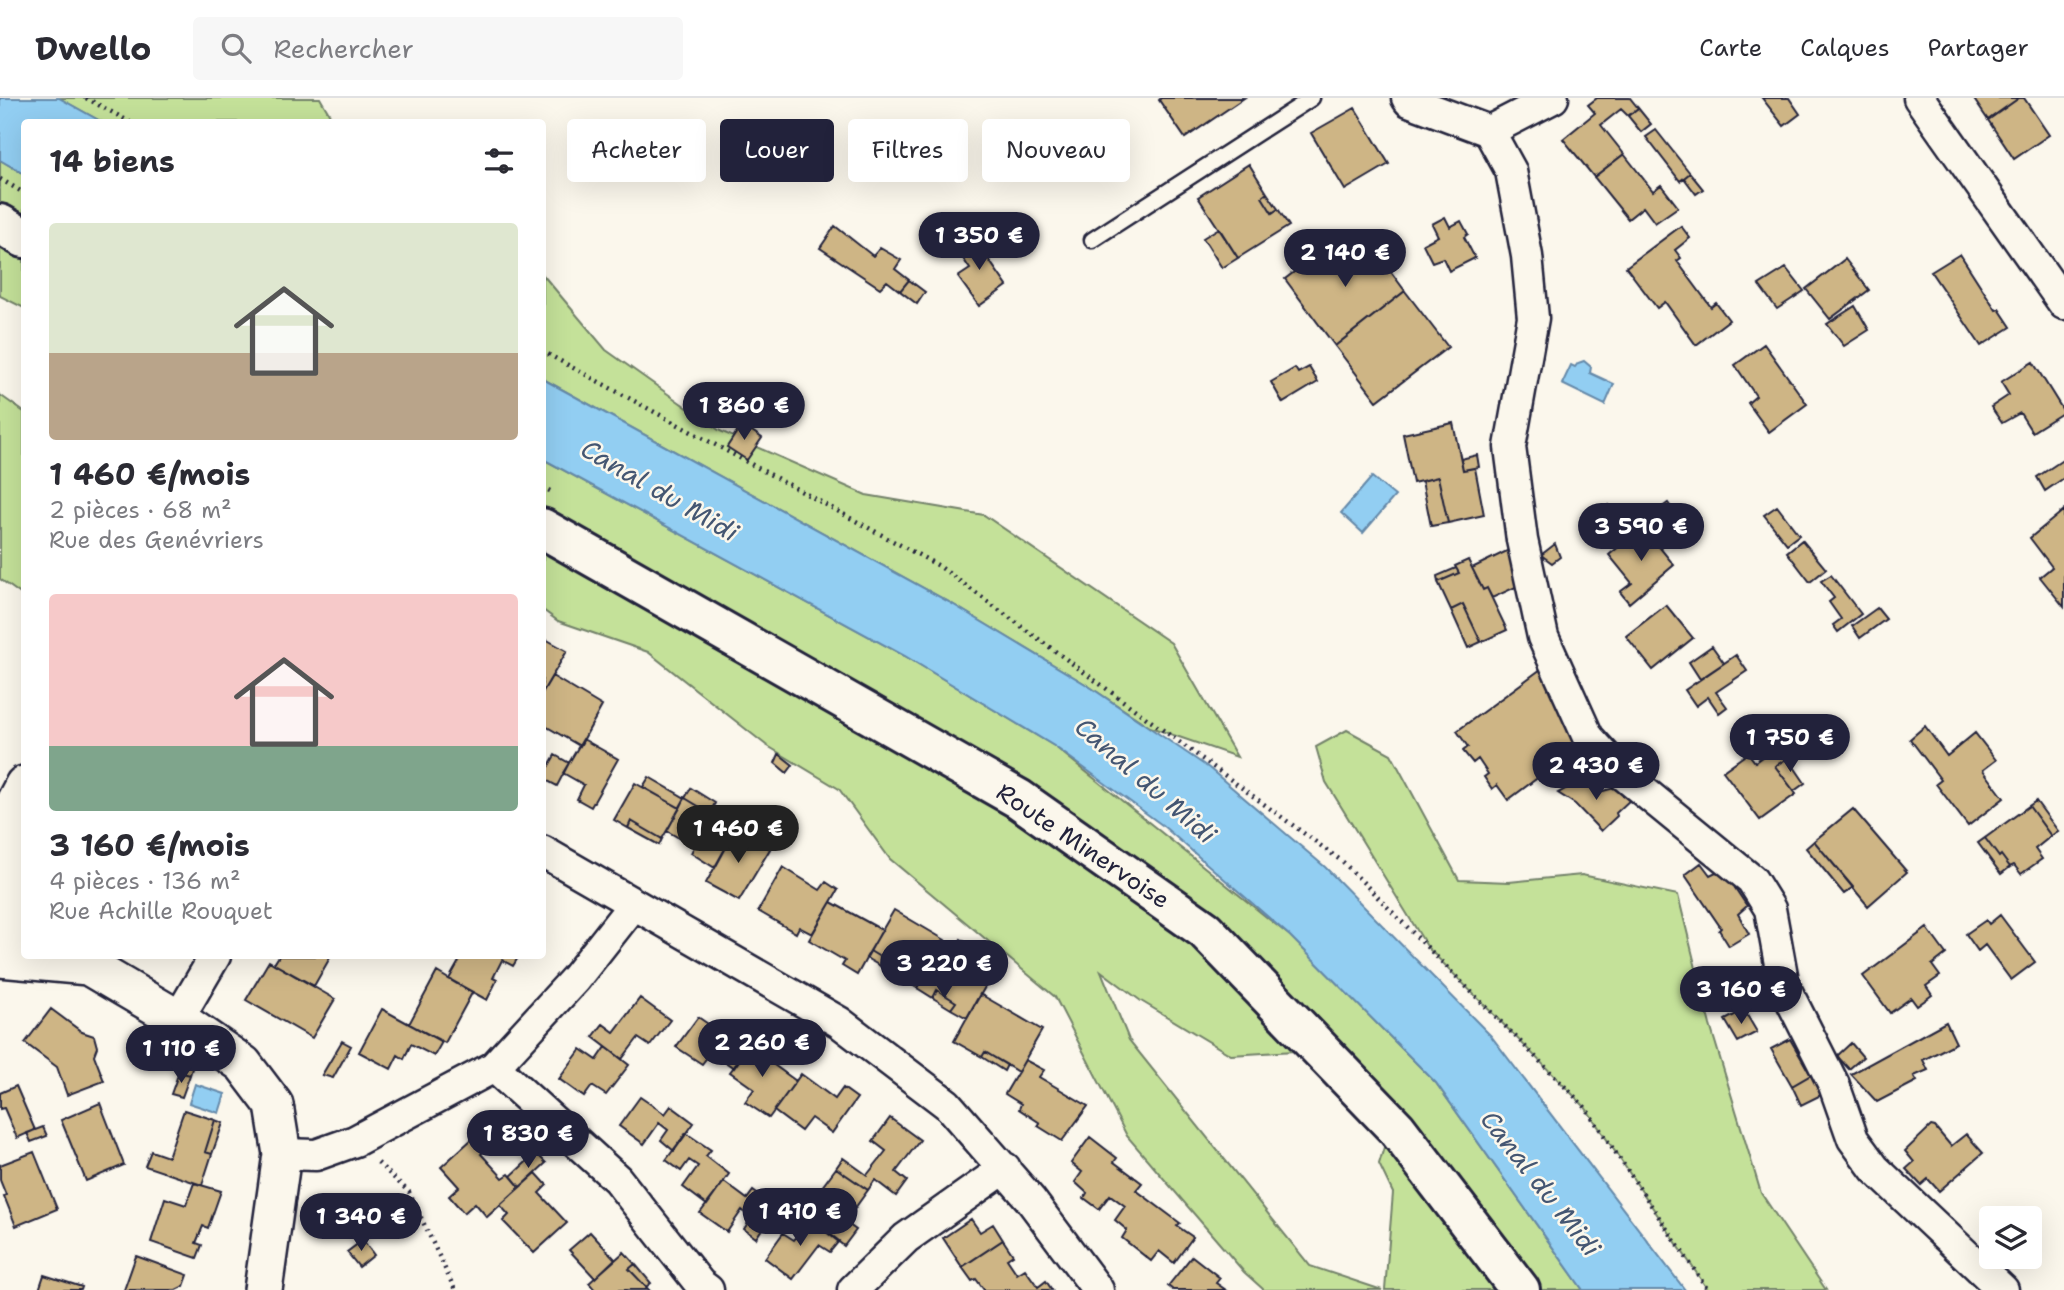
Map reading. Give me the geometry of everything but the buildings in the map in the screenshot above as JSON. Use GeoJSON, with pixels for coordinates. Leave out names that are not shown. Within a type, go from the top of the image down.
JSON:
{"type":"FeatureCollection","features":[{"type":"Feature","properties":{"kind":"main road"},"geometry":{"type":"LineString","coordinates":[[0,224],[21,236]]}},
{"type":"Feature","properties":{"kind":"main road","name":"Route Minervoise"},"geometry":{"type":"LineString","coordinates":[[546,530],[1019,799],[1205,930],[1396,1129],[1520,1290]]}},
{"type":"Feature","properties":{"kind":"street"},"geometry":{"type":"LineString","coordinates":[[1407,98],[1489,131],[1511,171],[1527,257],[1533,318],[1510,447],[1522,540],[1543,637],[1588,737],[1620,772],[1752,880],[1770,909],[1784,986],[1834,1085],[1853,1139],[1875,1169],[2003,1290]]}},
{"type":"Feature","properties":{"kind":"street"},"geometry":{"type":"LineString","coordinates":[[1489,131],[1553,98]]}},
{"type":"Feature","properties":{"kind":"street"},"geometry":{"type":"LineString","coordinates":[[1919,98],[2064,304]]}},
{"type":"Feature","properties":{"kind":"street"},"geometry":{"type":"LineString","coordinates":[[0,947],[13,928],[16,915],[10,894],[13,800]]}},
{"type":"Feature","properties":{"kind":"street"},"geometry":{"type":"LineString","coordinates":[[546,853],[839,1021],[947,1104],[1005,1168],[1098,1290]]}},
{"type":"Feature","properties":{"kind":"street"},"geometry":{"type":"LineString","coordinates":[[282,1154],[316,1155],[355,1141],[494,1067],[575,979],[634,904]]}},
{"type":"Feature","properties":{"kind":"street"},"geometry":{"type":"LineString","coordinates":[[0,958],[21,959]]}},
{"type":"Feature","properties":{"kind":"street"},"geometry":{"type":"LineString","coordinates":[[27,959],[82,961],[178,1019],[243,1063],[274,1105],[282,1154],[262,1290]]}},
{"type":"Feature","properties":{"kind":"street"},"geometry":{"type":"LineString","coordinates":[[178,1019],[213,959]]}},
{"type":"Feature","properties":{"kind":"street"},"geometry":{"type":"LineString","coordinates":[[494,1067],[617,1179],[700,1284],[708,1290]]}},
{"type":"Feature","properties":{"kind":"street"},"geometry":{"type":"LineString","coordinates":[[853,1290],[906,1238],[1005,1168]]}},
{"type":"Feature","properties":{"kind":"lane"},"geometry":{"type":"LineString","coordinates":[[1093,240],[1312,98]]}},
{"type":"Feature","properties":{"kind":"path"},"geometry":{"type":"LineString","coordinates":[[86,98],[124,119]]}},
{"type":"Feature","properties":{"kind":"path"},"geometry":{"type":"LineString","coordinates":[[0,179],[21,191]]}},
{"type":"Feature","properties":{"kind":"path"},"geometry":{"type":"LineString","coordinates":[[546,353],[939,566],[1191,748],[1343,862],[1585,1107],[1708,1290]]}},
{"type":"Feature","properties":{"kind":"path"},"geometry":{"type":"LineString","coordinates":[[355,1141],[409,1192],[455,1290]]}},
{"type":"Feature","properties":{"kind":"green space"},"geometry":{"type":"Polygon","coordinates":[[[59,98],[320,98],[332,119],[97,119],[59,98]]]}},
{"type":"Feature","properties":{"kind":"green space"},"geometry":{"type":"Polygon","coordinates":[[[0,160],[21,172],[21,306],[0,296],[0,160]]]}},
{"type":"Feature","properties":{"kind":"green space"},"geometry":{"type":"Polygon","coordinates":[[[546,279],[606,350],[720,431],[866,495],[984,515],[1171,643],[1237,757],[1150,727],[1087,685],[949,602],[546,381],[546,279]]]}},
{"type":"Feature","properties":{"kind":"green space"},"geometry":{"type":"Polygon","coordinates":[[[0,395],[21,410],[21,594],[0,579],[0,395]]]}},
{"type":"Feature","properties":{"kind":"green space"},"geometry":{"type":"Polygon","coordinates":[[[546,461],[905,656],[1054,746],[1290,936],[1436,1083],[1583,1290],[1385,1290],[1393,1193],[1379,1164],[1396,1107],[1335,1080],[1295,1051],[1231,1055],[1141,1001],[1101,971],[1129,1040],[1310,1266],[1382,1290],[1264,1290],[1244,1272],[1127,1136],[1055,997],[890,859],[839,789],[766,745],[648,652],[558,621],[546,612],[546,461]]]}},
{"type":"Feature","properties":{"kind":"green space"},"geometry":{"type":"Polygon","coordinates":[[[1347,730],[1391,754],[1459,880],[1509,882],[1582,875],[1678,895],[1710,1025],[1761,1193],[1826,1290],[1708,1290],[1585,1107],[1428,948],[1326,782],[1316,747],[1347,730]]]}},
{"type":"Feature","properties":{"kind":"water"},"geometry":{"type":"Polygon","coordinates":[[[0,98],[59,98],[97,119],[21,119],[21,172],[0,160],[0,98]]]}},
{"type":"Feature","properties":{"kind":"water"},"geometry":{"type":"Polygon","coordinates":[[[1584,361],[1591,367],[1590,373],[1614,384],[1605,405],[1562,384],[1571,365],[1575,367],[1584,361]]]}},
{"type":"Feature","properties":{"kind":"water","name":"Canal du Midi"},"geometry":{"type":"Polygon","coordinates":[[[546,381],[949,602],[1087,685],[1209,768],[1325,867],[1491,1036],[1685,1290],[1583,1290],[1436,1083],[1290,936],[1162,825],[1054,746],[905,656],[546,461],[546,381]]]}},
{"type":"Feature","properties":{"kind":"water"},"geometry":{"type":"Polygon","coordinates":[[[1372,477],[1395,496],[1363,533],[1341,513],[1372,477]]]}},
{"type":"Feature","properties":{"kind":"water"},"geometry":{"type":"Polygon","coordinates":[[[195,1084],[225,1094],[219,1113],[189,1103],[195,1084]]]}}]}
